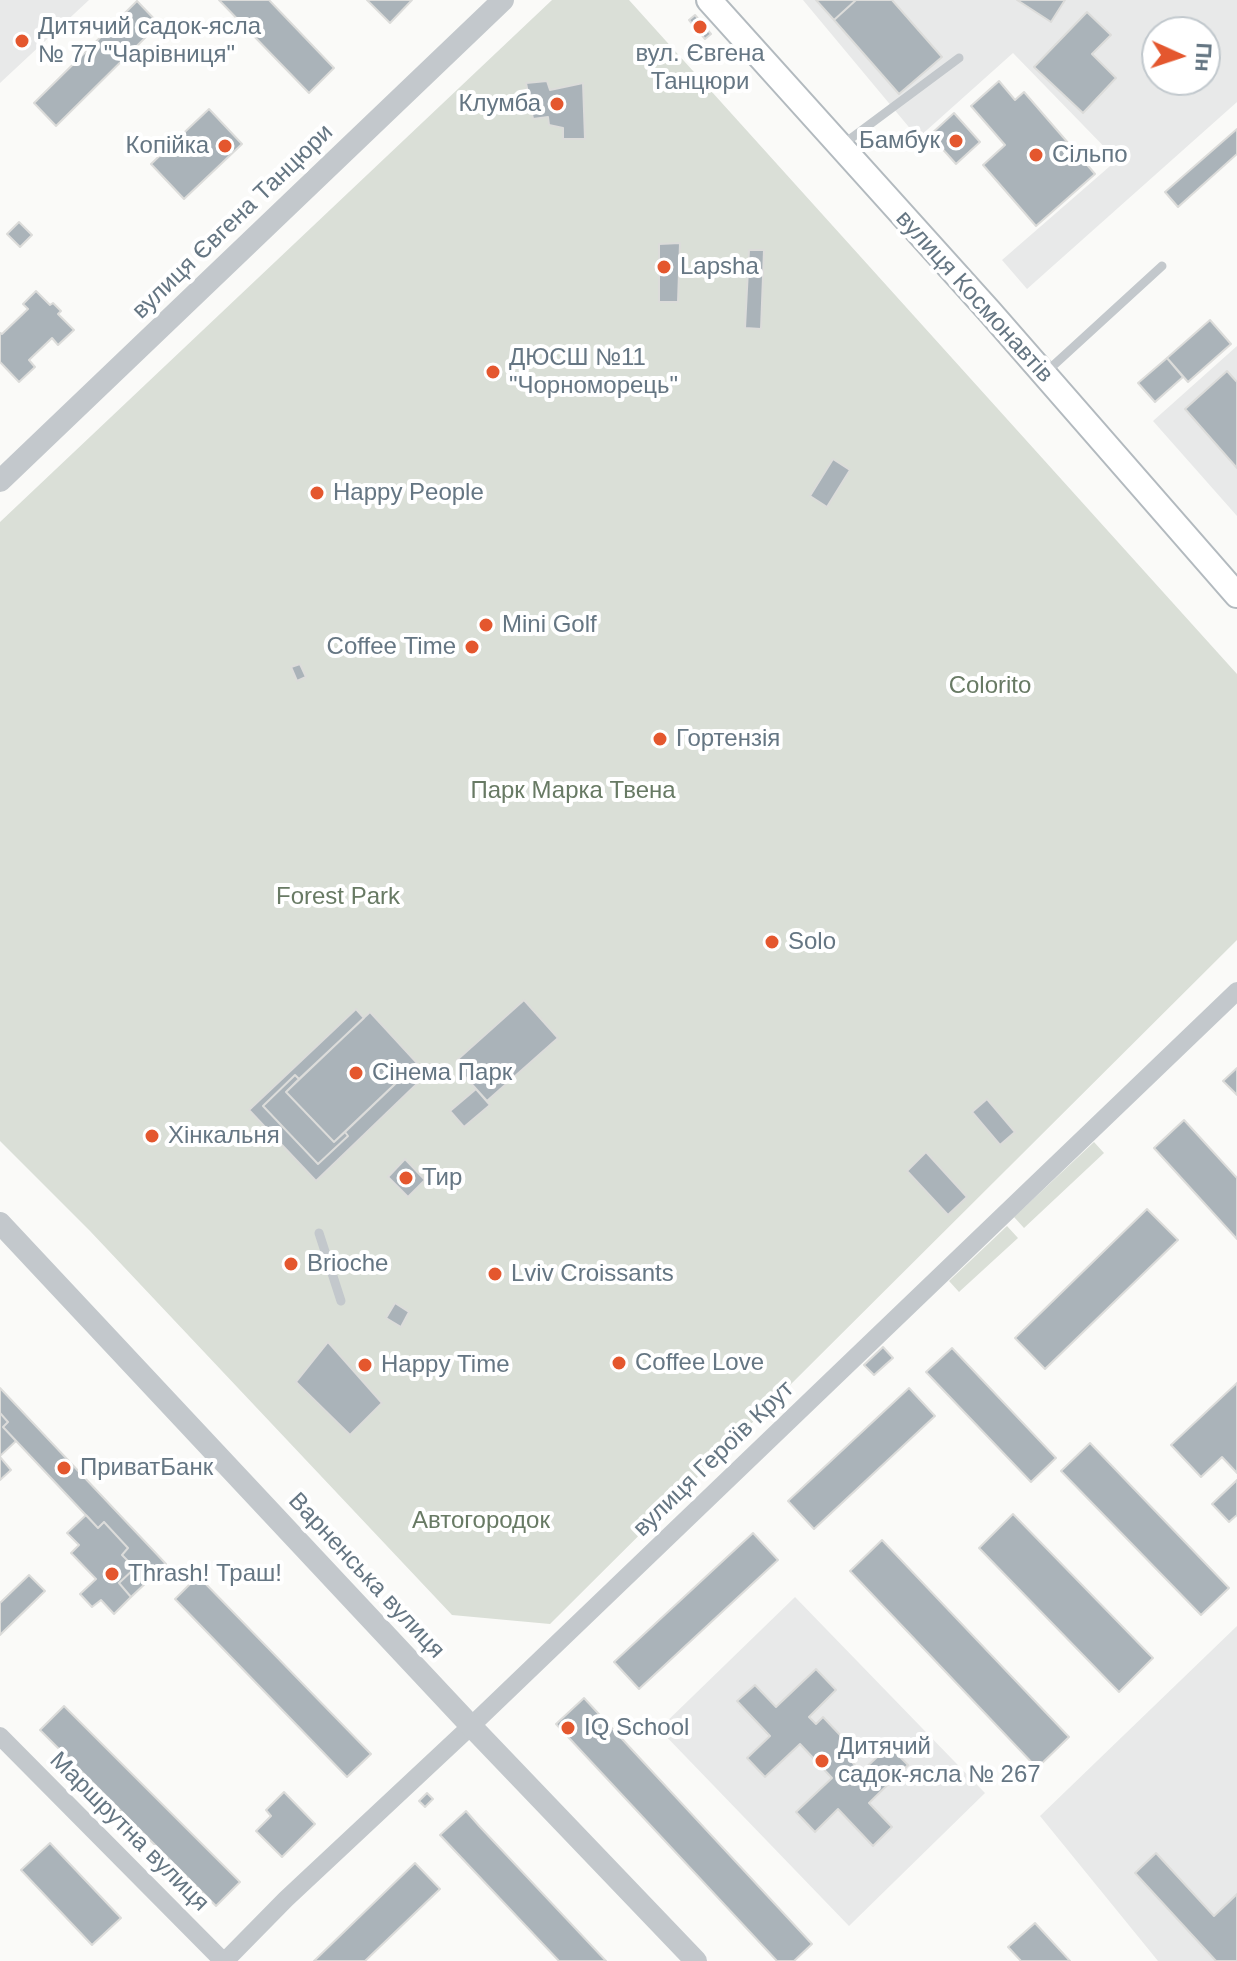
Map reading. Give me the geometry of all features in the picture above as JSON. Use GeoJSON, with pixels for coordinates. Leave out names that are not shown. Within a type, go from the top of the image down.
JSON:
{"type":"FeatureCollection","features":[{"type":"Feature","properties":{"kind":"main road","name":"вулиця Космонавтів"},"geometry":{"type":"LineString","coordinates":[[709,0],[990,312],[1237,595]]}},
{"type":"Feature","properties":{"kind":"street","name":"вулиця Євгена Танцюри"},"geometry":{"type":"LineString","coordinates":[[0,481],[503,0]]}},
{"type":"Feature","properties":{"kind":"street","name":"вулиця Героїв Крут"},"geometry":{"type":"LineString","coordinates":[[224,1961],[1237,991]]}},
{"type":"Feature","properties":{"kind":"street","name":"Варненська вулиця"},"geometry":{"type":"LineString","coordinates":[[0,1223],[471,1726],[696,1961]]}},
{"type":"Feature","properties":{"kind":"street","name":"Маршрутна вулиця"},"geometry":{"type":"LineString","coordinates":[[0,1736],[224,1961]]}},
{"type":"Feature","properties":{"kind":"lane"},"geometry":{"type":"LineString","coordinates":[[839,147],[959,58]]}},
{"type":"Feature","properties":{"kind":"lane"},"geometry":{"type":"LineString","coordinates":[[1044,374],[1162,266]]}},
{"type":"Feature","properties":{"kind":"lane"},"geometry":{"type":"LineString","coordinates":[[319,1233],[341,1301]]}},
{"type":"Feature","properties":{"kind":"shaded area","name":"Дитячий садок-ясла № 77 \"Чарівниця\""},"geometry":{"type":"Polygon","coordinates":[[[0,0],[89,0],[0,83],[0,0]]]}},
{"type":"Feature","properties":{"kind":"shaded area"},"geometry":{"type":"Polygon","coordinates":[[[803,0],[1237,0],[1237,102],[1027,289],[1002,260],[1117,160],[1013,53],[918,138],[803,0]]]}},
{"type":"Feature","properties":{"kind":"shaded area"},"geometry":{"type":"Polygon","coordinates":[[[1237,346],[1237,516],[1153,421],[1237,346]]]}},
{"type":"Feature","properties":{"kind":"shaded area","name":"Дитячий садок-ясла № 267"},"geometry":{"type":"Polygon","coordinates":[[[795,1597],[985,1793],[849,1926],[659,1729],[795,1597]]]}},
{"type":"Feature","properties":{"kind":"shaded area"},"geometry":{"type":"Polygon","coordinates":[[[1237,1626],[1237,1961],[1158,1961],[1040,1816],[1237,1626]]]}},
{"type":"Feature","properties":{"kind":"green space","name":"Парк Марка Твена"},"geometry":{"type":"Polygon","coordinates":[[[552,0],[629,0],[1237,674],[1237,940],[550,1624],[452,1615],[90,1231],[0,1141],[0,522],[552,0]]]}},
{"type":"Feature","properties":{"kind":"green space"},"geometry":{"type":"Polygon","coordinates":[[[1094,1142],[1104,1153],[1024,1228],[1014,1217],[1094,1142]]]}},
{"type":"Feature","properties":{"kind":"green space"},"geometry":{"type":"Polygon","coordinates":[[[1007,1226],[1018,1238],[959,1292],[949,1281],[1007,1226]]]}},
{"type":"Feature","properties":{"kind":"building"},"geometry":{"type":"Polygon","coordinates":[[[219,0],[269,0],[334,68],[309,93],[219,0]]]}},
{"type":"Feature","properties":{"kind":"building"},"geometry":{"type":"Polygon","coordinates":[[[367,0],[412,0],[390,23],[367,0]]]}},
{"type":"Feature","properties":{"kind":"building"},"geometry":{"type":"Polygon","coordinates":[[[816,0],[856,0],[834,20],[816,0]]]}},
{"type":"Feature","properties":{"kind":"building"},"geometry":{"type":"Polygon","coordinates":[[[856,0],[892,0],[942,57],[899,94],[834,20],[856,0]]]}},
{"type":"Feature","properties":{"kind":"building"},"geometry":{"type":"Polygon","coordinates":[[[1017,0],[1065,0],[1051,22],[1017,0]]]}},
{"type":"Feature","properties":{"kind":"building"},"geometry":{"type":"Polygon","coordinates":[[[137,1],[159,24],[56,126],[34,103],[137,1]]]}},
{"type":"Feature","properties":{"kind":"building"},"geometry":{"type":"Polygon","coordinates":[[[1087,12],[1111,35],[1092,54],[1116,78],[1083,113],[1034,67],[1087,12]]]}},
{"type":"Feature","properties":{"kind":"building","name":"вул. Євгена Танцюри"},"geometry":{"type":"Polygon","coordinates":[[[695,15],[711,34],[705,39],[689,20],[695,15]]]}},
{"type":"Feature","properties":{"kind":"building","name":"Клумба"},"geometry":{"type":"Polygon","coordinates":[[[547,81],[550,90],[583,83],[585,139],[563,139],[563,128],[549,125],[548,117],[533,119],[526,83],[547,81]]]}},
{"type":"Feature","properties":{"kind":"building","name":"Сільпо"},"geometry":{"type":"Polygon","coordinates":[[[999,81],[1015,100],[1024,92],[1095,174],[1036,226],[983,165],[1005,145],[971,106],[999,81]]]}},
{"type":"Feature","properties":{"kind":"building"},"geometry":{"type":"Polygon","coordinates":[[[209,109],[242,144],[184,199],[151,164],[209,109]]]}},
{"type":"Feature","properties":{"kind":"building"},"geometry":{"type":"Polygon","coordinates":[[[954,113],[980,142],[956,164],[930,135],[954,113]]]}},
{"type":"Feature","properties":{"kind":"building"},"geometry":{"type":"Polygon","coordinates":[[[1237,129],[1237,154],[1178,207],[1165,192],[1237,129]]]}},
{"type":"Feature","properties":{"kind":"building"},"geometry":{"type":"Polygon","coordinates":[[[19,222],[32,235],[20,247],[7,234],[19,222]]]}},
{"type":"Feature","properties":{"kind":"building","name":"Lapsha"},"geometry":{"type":"Polygon","coordinates":[[[680,243],[678,302],[659,302],[659,244],[680,243]]]}},
{"type":"Feature","properties":{"kind":"building"},"geometry":{"type":"Polygon","coordinates":[[[749,250],[764,250],[761,329],[745,328],[749,250]]]}},
{"type":"Feature","properties":{"kind":"building"},"geometry":{"type":"Polygon","coordinates":[[[36,291],[61,311],[58,314],[74,330],[58,345],[52,338],[29,360],[35,367],[19,382],[0,362],[0,333],[28,309],[23,304],[36,291]]]}},
{"type":"Feature","properties":{"kind":"building"},"geometry":{"type":"Polygon","coordinates":[[[1210,320],[1231,344],[1188,382],[1167,358],[1210,320]]]}},
{"type":"Feature","properties":{"kind":"building"},"geometry":{"type":"Polygon","coordinates":[[[1167,358],[1183,377],[1155,402],[1138,383],[1167,358]]]}},
{"type":"Feature","properties":{"kind":"building"},"geometry":{"type":"Polygon","coordinates":[[[1227,371],[1237,382],[1237,468],[1185,409],[1227,371]]]}},
{"type":"Feature","properties":{"kind":"building"},"geometry":{"type":"Polygon","coordinates":[[[833,459],[850,470],[827,507],[810,496],[833,459]]]}},
{"type":"Feature","properties":{"kind":"building"},"geometry":{"type":"Polygon","coordinates":[[[300,664],[306,677],[297,681],[291,667],[300,664]]]}},
{"type":"Feature","properties":{"kind":"building"},"geometry":{"type":"Polygon","coordinates":[[[524,1000],[558,1038],[487,1101],[458,1069],[457,1060],[524,1000]]]}},
{"type":"Feature","properties":{"kind":"building"},"geometry":{"type":"Polygon","coordinates":[[[356,1009],[364,1018],[299,1079],[295,1075],[263,1106],[318,1164],[348,1136],[345,1132],[413,1067],[423,1078],[316,1181],[249,1110],[356,1009]]]}},
{"type":"Feature","properties":{"kind":"building","name":"Сінема Парк"},"geometry":{"type":"Polygon","coordinates":[[[370,1012],[417,1063],[334,1142],[286,1092],[370,1012]]]}},
{"type":"Feature","properties":{"kind":"building"},"geometry":{"type":"Polygon","coordinates":[[[1237,1068],[1237,1095],[1223,1081],[1237,1068]]]}},
{"type":"Feature","properties":{"kind":"building"},"geometry":{"type":"Polygon","coordinates":[[[295,1075],[299,1079],[286,1092],[334,1142],[345,1132],[348,1136],[318,1164],[263,1106],[295,1075]]]}},
{"type":"Feature","properties":{"kind":"building"},"geometry":{"type":"Polygon","coordinates":[[[476,1089],[490,1105],[464,1127],[450,1111],[476,1089]]]}},
{"type":"Feature","properties":{"kind":"building"},"geometry":{"type":"Polygon","coordinates":[[[987,1099],[1015,1132],[1000,1145],[972,1112],[987,1099]]]}},
{"type":"Feature","properties":{"kind":"building"},"geometry":{"type":"Polygon","coordinates":[[[1184,1120],[1237,1178],[1237,1239],[1154,1148],[1184,1120]]]}},
{"type":"Feature","properties":{"kind":"building"},"geometry":{"type":"Polygon","coordinates":[[[926,1152],[967,1197],[948,1215],[907,1171],[926,1152]]]}},
{"type":"Feature","properties":{"kind":"building","name":"Тир"},"geometry":{"type":"Polygon","coordinates":[[[405,1159],[425,1180],[408,1197],[388,1177],[405,1159]]]}},
{"type":"Feature","properties":{"kind":"building"},"geometry":{"type":"Polygon","coordinates":[[[1147,1209],[1178,1240],[1045,1369],[1015,1338],[1147,1209]]]}},
{"type":"Feature","properties":{"kind":"building"},"geometry":{"type":"Polygon","coordinates":[[[395,1303],[409,1312],[401,1327],[386,1318],[395,1303]]]}},
{"type":"Feature","properties":{"kind":"building"},"geometry":{"type":"Polygon","coordinates":[[[328,1342],[382,1403],[350,1435],[296,1382],[328,1342]]]}},
{"type":"Feature","properties":{"kind":"building"},"geometry":{"type":"Polygon","coordinates":[[[883,1347],[893,1358],[874,1375],[864,1365],[883,1347]]]}},
{"type":"Feature","properties":{"kind":"building"},"geometry":{"type":"Polygon","coordinates":[[[952,1348],[1056,1458],[1031,1482],[926,1372],[952,1348]]]}},
{"type":"Feature","properties":{"kind":"building"},"geometry":{"type":"Polygon","coordinates":[[[1237,1383],[1237,1473],[1222,1457],[1201,1477],[1171,1445],[1237,1383]]]}},
{"type":"Feature","properties":{"kind":"building"},"geometry":{"type":"Polygon","coordinates":[[[0,1388],[166,1564],[131,1597],[119,1583],[135,1568],[122,1555],[128,1548],[104,1522],[98,1528],[3,1427],[8,1422],[0,1413],[0,1388]]]}},
{"type":"Feature","properties":{"kind":"building"},"geometry":{"type":"Polygon","coordinates":[[[909,1388],[935,1416],[814,1529],[788,1501],[909,1388]]]}},
{"type":"Feature","properties":{"kind":"building"},"geometry":{"type":"Polygon","coordinates":[[[0,1413],[8,1422],[3,1427],[16,1441],[0,1456],[0,1413]]]}},
{"type":"Feature","properties":{"kind":"building"},"geometry":{"type":"Polygon","coordinates":[[[1090,1443],[1229,1588],[1201,1615],[1061,1471],[1090,1443]]]}},
{"type":"Feature","properties":{"kind":"building"},"geometry":{"type":"Polygon","coordinates":[[[0,1457],[11,1470],[0,1480],[0,1457]]]}},
{"type":"Feature","properties":{"kind":"building"},"geometry":{"type":"Polygon","coordinates":[[[1237,1480],[1237,1515],[1229,1522],[1212,1504],[1237,1480]]]}},
{"type":"Feature","properties":{"kind":"building"},"geometry":{"type":"Polygon","coordinates":[[[1013,1514],[1153,1658],[1119,1692],[979,1548],[1013,1514]]]}},
{"type":"Feature","properties":{"kind":"building"},"geometry":{"type":"Polygon","coordinates":[[[86,1515],[98,1528],[104,1522],[128,1548],[122,1555],[135,1568],[119,1583],[131,1597],[114,1614],[101,1600],[92,1607],[80,1594],[96,1579],[71,1553],[79,1545],[67,1533],[86,1515]]]}},
{"type":"Feature","properties":{"kind":"building"},"geometry":{"type":"Polygon","coordinates":[[[753,1533],[778,1560],[639,1689],[614,1662],[753,1533]]]}},
{"type":"Feature","properties":{"kind":"building"},"geometry":{"type":"Polygon","coordinates":[[[882,1540],[1069,1737],[1037,1768],[850,1571],[882,1540]]]}},
{"type":"Feature","properties":{"kind":"building"},"geometry":{"type":"Polygon","coordinates":[[[29,1575],[45,1591],[0,1635],[0,1603],[29,1575]]]}},
{"type":"Feature","properties":{"kind":"building"},"geometry":{"type":"Polygon","coordinates":[[[198,1576],[371,1754],[347,1777],[175,1599],[198,1576]]]}},
{"type":"Feature","properties":{"kind":"building"},"geometry":{"type":"Polygon","coordinates":[[[816,1669],[836,1690],[809,1717],[816,1724],[823,1717],[860,1756],[852,1762],[861,1772],[889,1746],[908,1765],[869,1803],[892,1827],[873,1846],[838,1809],[815,1832],[796,1812],[832,1778],[800,1744],[765,1777],[747,1758],[770,1736],[737,1701],[755,1685],[776,1707],[816,1669]]]}},
{"type":"Feature","properties":{"kind":"building"},"geometry":{"type":"Polygon","coordinates":[[[584,1698],[812,1944],[794,1961],[777,1961],[556,1724],[584,1698]]]}},
{"type":"Feature","properties":{"kind":"building"},"geometry":{"type":"Polygon","coordinates":[[[64,1706],[240,1882],[216,1906],[40,1730],[64,1706]]]}},
{"type":"Feature","properties":{"kind":"building"},"geometry":{"type":"Polygon","coordinates":[[[284,1792],[315,1824],[282,1857],[256,1831],[271,1816],[266,1810],[284,1792]]]}},
{"type":"Feature","properties":{"kind":"building"},"geometry":{"type":"Polygon","coordinates":[[[427,1793],[433,1799],[425,1807],[419,1801],[427,1793]]]}},
{"type":"Feature","properties":{"kind":"building"},"geometry":{"type":"Polygon","coordinates":[[[466,1811],[606,1961],[559,1961],[440,1835],[466,1811]]]}},
{"type":"Feature","properties":{"kind":"building"},"geometry":{"type":"Polygon","coordinates":[[[50,1843],[121,1918],[92,1945],[21,1870],[50,1843]]]}},
{"type":"Feature","properties":{"kind":"building"},"geometry":{"type":"Polygon","coordinates":[[[1156,1853],[1214,1916],[1237,1894],[1237,1961],[1216,1961],[1135,1873],[1156,1853]]]}},
{"type":"Feature","properties":{"kind":"building"},"geometry":{"type":"Polygon","coordinates":[[[415,1863],[440,1889],[365,1961],[314,1961],[415,1863]]]}},
{"type":"Feature","properties":{"kind":"building"},"geometry":{"type":"Polygon","coordinates":[[[1035,1923],[1070,1961],[1021,1961],[1008,1947],[1035,1923]]]}},
{"type":"Feature","properties":{"kind":"place","name":"вул. Євгена Танцюри"},"geometry":{"type":"Point","coordinates":[700,27]}},
{"type":"Feature","properties":{"kind":"place","name":"Дитячий садок-ясла № 77 \"Чарівниця\""},"geometry":{"type":"Point","coordinates":[22,41]}},
{"type":"Feature","properties":{"kind":"place","name":"Клумба"},"geometry":{"type":"Point","coordinates":[557,104]}},
{"type":"Feature","properties":{"kind":"place","name":"Бамбук"},"geometry":{"type":"Point","coordinates":[956,141]}},
{"type":"Feature","properties":{"kind":"place","name":"Копійка"},"geometry":{"type":"Point","coordinates":[225,146]}},
{"type":"Feature","properties":{"kind":"place","name":"Сільпо"},"geometry":{"type":"Point","coordinates":[1036,155]}},
{"type":"Feature","properties":{"kind":"place","name":"Lapsha"},"geometry":{"type":"Point","coordinates":[664,267]}},
{"type":"Feature","properties":{"kind":"place","name":"ДЮСШ №11 \"Чорноморець\""},"geometry":{"type":"Point","coordinates":[493,372]}},
{"type":"Feature","properties":{"kind":"place","name":"Happy People"},"geometry":{"type":"Point","coordinates":[317,493]}},
{"type":"Feature","properties":{"kind":"place","name":"Mini Golf"},"geometry":{"type":"Point","coordinates":[486,625]}},
{"type":"Feature","properties":{"kind":"place","name":"Coffee Time"},"geometry":{"type":"Point","coordinates":[472,647]}},
{"type":"Feature","properties":{"kind":"place","name":"Гортензія"},"geometry":{"type":"Point","coordinates":[660,739]}},
{"type":"Feature","properties":{"kind":"place","name":"Solo"},"geometry":{"type":"Point","coordinates":[772,942]}},
{"type":"Feature","properties":{"kind":"place","name":"Сінема Парк"},"geometry":{"type":"Point","coordinates":[356,1073]}},
{"type":"Feature","properties":{"kind":"place","name":"Хінкальня"},"geometry":{"type":"Point","coordinates":[152,1136]}},
{"type":"Feature","properties":{"kind":"place","name":"Тир"},"geometry":{"type":"Point","coordinates":[406,1178]}},
{"type":"Feature","properties":{"kind":"place","name":"Brioche"},"geometry":{"type":"Point","coordinates":[291,1264]}},
{"type":"Feature","properties":{"kind":"place","name":"Lviv Croissants"},"geometry":{"type":"Point","coordinates":[495,1274]}},
{"type":"Feature","properties":{"kind":"place","name":"Coffee Love"},"geometry":{"type":"Point","coordinates":[619,1363]}},
{"type":"Feature","properties":{"kind":"place","name":"Happy Time"},"geometry":{"type":"Point","coordinates":[365,1365]}},
{"type":"Feature","properties":{"kind":"place","name":"ПриватБанк"},"geometry":{"type":"Point","coordinates":[64,1468]}},
{"type":"Feature","properties":{"kind":"place","name":"Thrash! Траш!"},"geometry":{"type":"Point","coordinates":[112,1574]}},
{"type":"Feature","properties":{"kind":"place","name":"IQ School"},"geometry":{"type":"Point","coordinates":[568,1728]}},
{"type":"Feature","properties":{"kind":"place","name":"Дитячий садок-ясла № 267"},"geometry":{"type":"Point","coordinates":[822,1761]}},
{"type":"Feature","properties":{"kind":"park label","name":"Colorito"},"geometry":{"type":"Point","coordinates":[990,686]}},
{"type":"Feature","properties":{"kind":"park label","name":"Forest Park"},"geometry":{"type":"Point","coordinates":[338,897]}},
{"type":"Feature","properties":{"kind":"park label","name":"Автогородок"},"geometry":{"type":"Point","coordinates":[481,1521]}}]}
